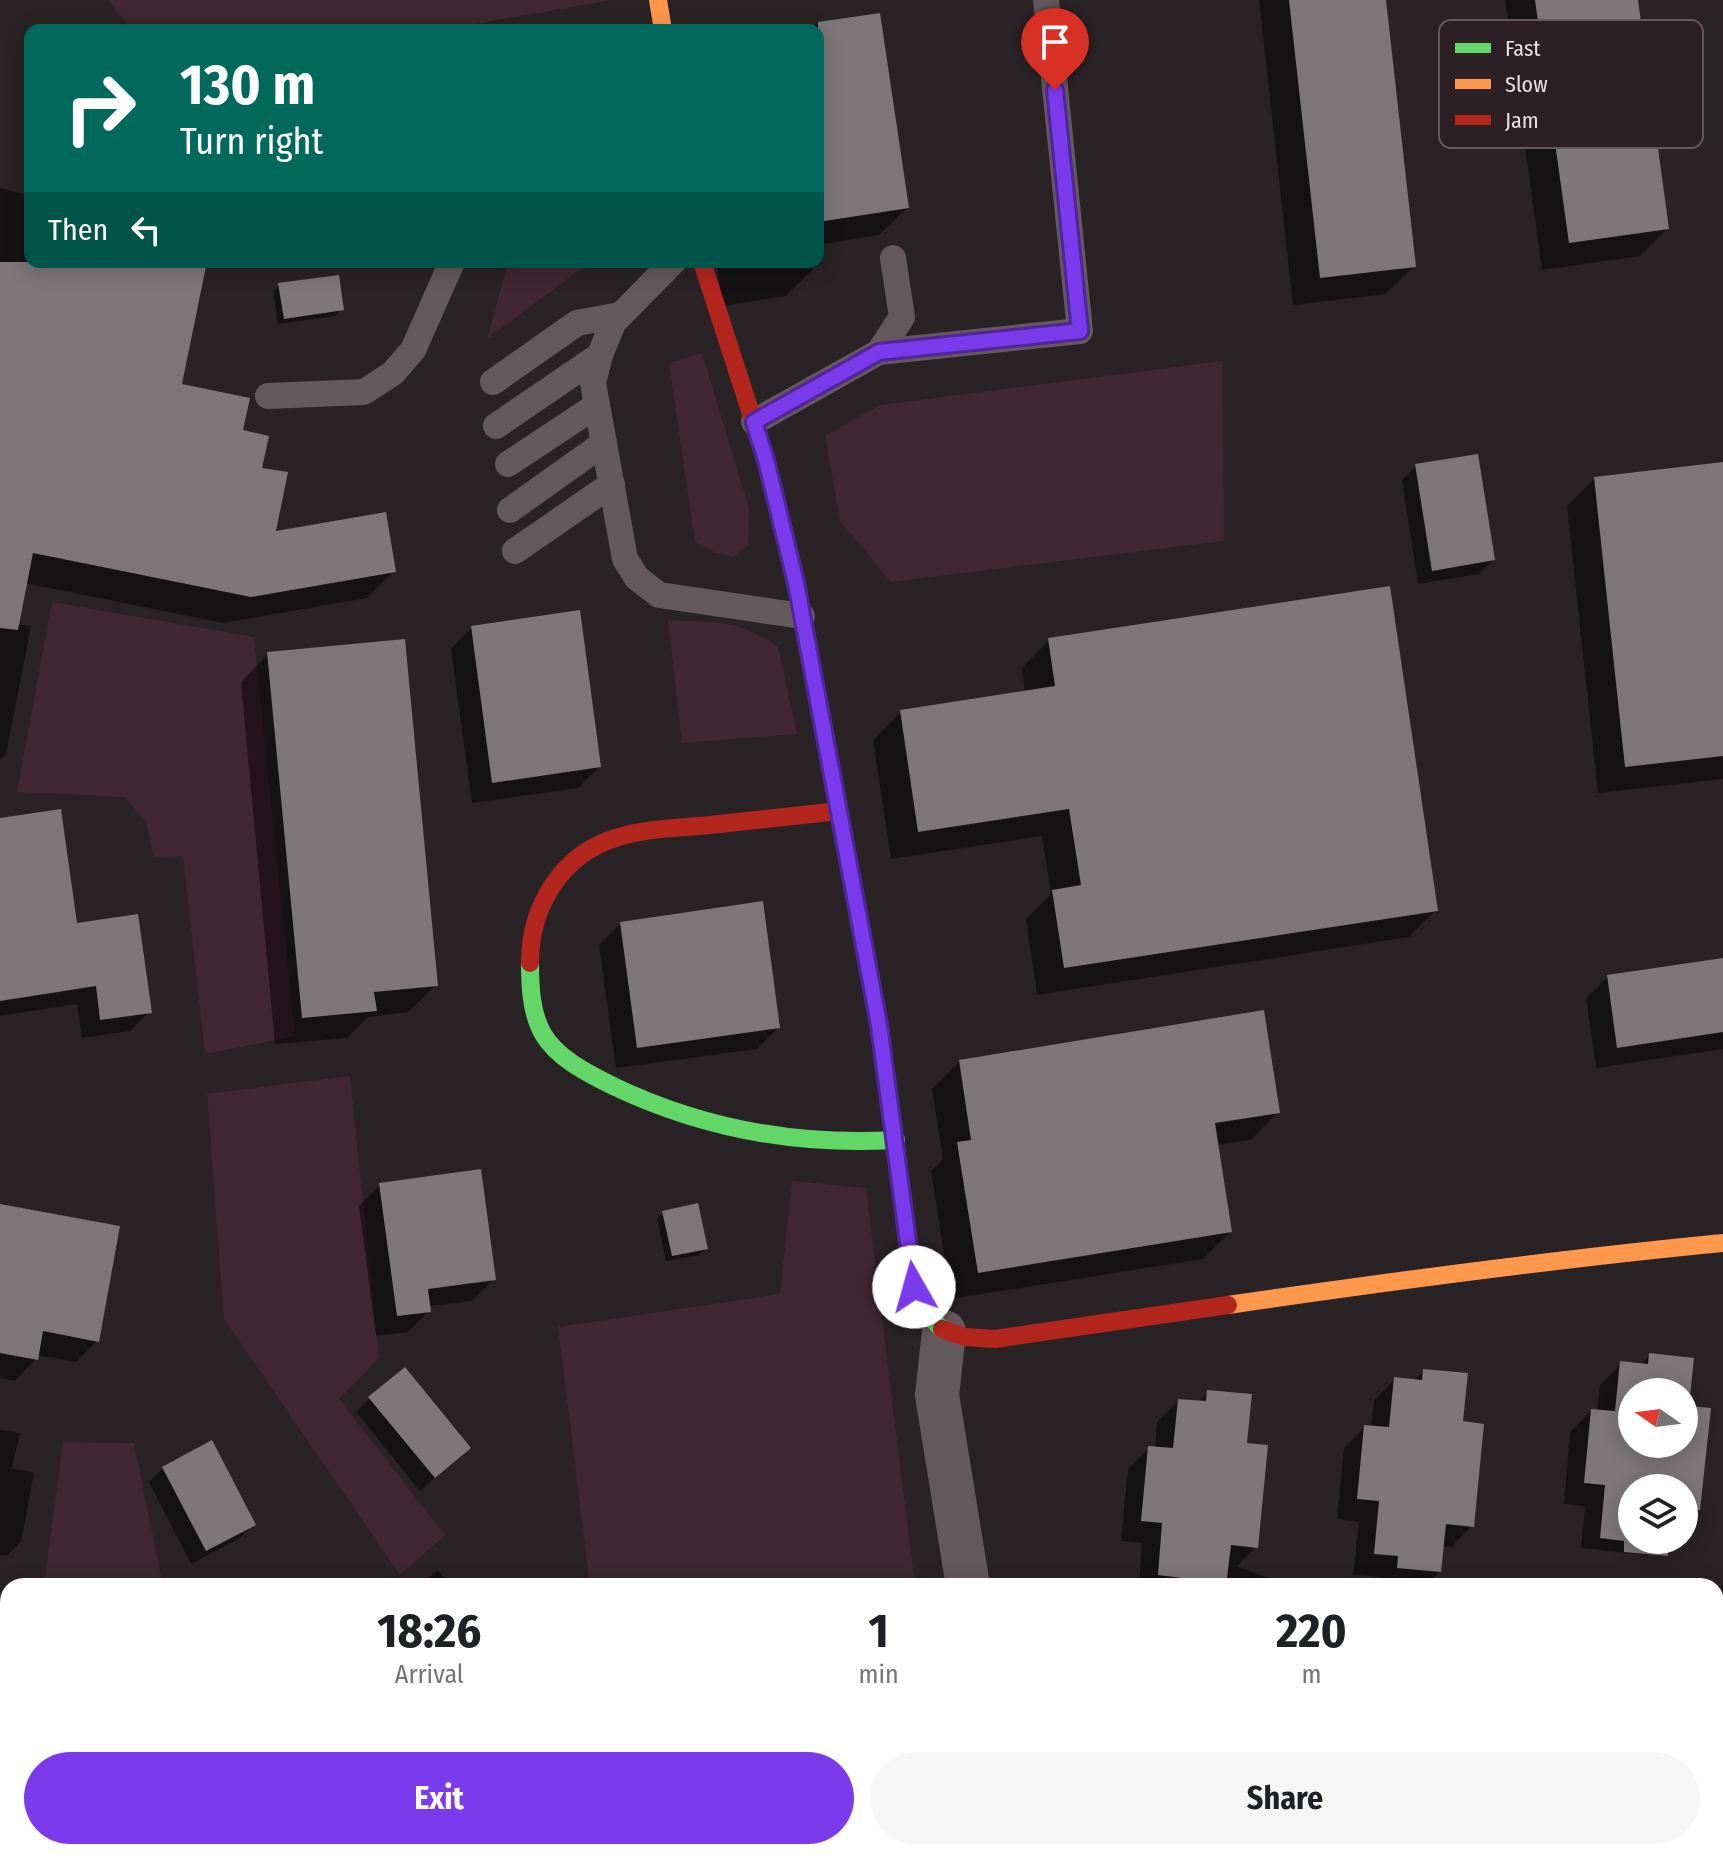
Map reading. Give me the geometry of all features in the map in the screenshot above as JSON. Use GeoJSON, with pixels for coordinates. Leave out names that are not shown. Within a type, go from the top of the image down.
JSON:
{"type":"FeatureCollection","features":[{"type":"Feature","properties":{"kind":"street"},"geometry":{"type":"LineString","coordinates":[[658,0],[662,24]]}},
{"type":"Feature","properties":{"kind":"street"},"geometry":{"type":"LineString","coordinates":[[704,268],[766,460],[802,616],[879,1025],[914,1287],[924,1313],[944,1332],[967,1338],[995,1339],[1411,1278],[1723,1243]]}},
{"type":"Feature","properties":{"kind":"street"},"geometry":{"type":"LineString","coordinates":[[839,811],[635,833],[596,845],[565,866],[542,900],[531,932],[530,973],[535,1014],[548,1041],[581,1069],[638,1098],[700,1122],[754,1135],[813,1142],[857,1144],[896,1140]]}},
{"type":"Feature","properties":{"kind":"street"},"geometry":{"type":"LineString","coordinates":[[944,1332],[937,1395],[967,1578]]}},
{"type":"Feature","properties":{"kind":"lane"},"geometry":{"type":"LineString","coordinates":[[754,422],[879,352],[1080,331],[1046,0]]}},
{"type":"Feature","properties":{"kind":"lane"},"geometry":{"type":"LineString","coordinates":[[879,352],[902,317],[893,258]]}},
{"type":"Feature","properties":{"kind":"lane"},"geometry":{"type":"LineString","coordinates":[[268,396],[364,392],[393,373],[413,350],[449,268]]}},
{"type":"Feature","properties":{"kind":"lane"},"geometry":{"type":"LineString","coordinates":[[667,268],[613,323],[593,383],[625,559],[637,578],[659,595],[802,616]]}},
{"type":"Feature","properties":{"kind":"lane"},"geometry":{"type":"LineString","coordinates":[[493,382],[577,323],[620,315]]}},
{"type":"Feature","properties":{"kind":"lane"},"geometry":{"type":"LineString","coordinates":[[496,426],[600,355]]}},
{"type":"Feature","properties":{"kind":"lane"},"geometry":{"type":"LineString","coordinates":[[508,464],[597,405]]}},
{"type":"Feature","properties":{"kind":"lane"},"geometry":{"type":"LineString","coordinates":[[510,510],[604,443]]}},
{"type":"Feature","properties":{"kind":"lane"},"geometry":{"type":"LineString","coordinates":[[515,551],[612,484]]}},
{"type":"Feature","properties":{"kind":"shaded area"},"geometry":{"type":"Polygon","coordinates":[[[108,0],[612,0],[475,24],[127,24],[108,0]]]}},
{"type":"Feature","properties":{"kind":"shaded area"},"geometry":{"type":"Polygon","coordinates":[[[506,268],[582,268],[487,339],[506,268]]]}},
{"type":"Feature","properties":{"kind":"shaded area"},"geometry":{"type":"Polygon","coordinates":[[[702,353],[749,508],[748,546],[734,557],[714,552],[695,542],[669,363],[702,353]]]}},
{"type":"Feature","properties":{"kind":"shaded area"},"geometry":{"type":"Polygon","coordinates":[[[1222,361],[1224,541],[891,582],[840,521],[825,436],[880,405],[1222,361]]]}},
{"type":"Feature","properties":{"kind":"shaded area"},"geometry":{"type":"Polygon","coordinates":[[[52,602],[254,637],[295,1036],[205,1054],[183,856],[154,857],[146,822],[125,797],[17,792],[52,602]]]}},
{"type":"Feature","properties":{"kind":"shaded area"},"geometry":{"type":"Polygon","coordinates":[[[668,620],[726,624],[750,631],[778,647],[797,734],[682,743],[668,620]]]}},
{"type":"Feature","properties":{"kind":"shaded area"},"geometry":{"type":"Polygon","coordinates":[[[350,1076],[379,1358],[339,1399],[445,1535],[400,1575],[224,1319],[207,1094],[350,1076]]]}},
{"type":"Feature","properties":{"kind":"shaded area"},"geometry":{"type":"Polygon","coordinates":[[[792,1181],[866,1188],[914,1578],[589,1578],[558,1327],[780,1294],[792,1181]]]}},
{"type":"Feature","properties":{"kind":"shaded area"},"geometry":{"type":"Polygon","coordinates":[[[63,1442],[134,1443],[161,1578],[45,1578],[63,1442]]]}},
{"type":"Feature","properties":{"kind":"building"},"geometry":{"type":"Polygon","coordinates":[[[1289,0],[1386,0],[1416,267],[1320,278],[1289,0]]]}},
{"type":"Feature","properties":{"kind":"building"},"geometry":{"type":"Polygon","coordinates":[[[1535,0],[1638,0],[1641,20],[1538,20],[1535,0]]]}},
{"type":"Feature","properties":{"kind":"building"},"geometry":{"type":"Polygon","coordinates":[[[880,13],[909,208],[824,221],[824,24],[818,22],[880,13]]]}},
{"type":"Feature","properties":{"kind":"building"},"geometry":{"type":"Polygon","coordinates":[[[1556,148],[1658,148],[1669,229],[1569,243],[1556,148]]]}},
{"type":"Feature","properties":{"kind":"building"},"geometry":{"type":"Polygon","coordinates":[[[0,262],[24,262],[24,268],[206,268],[182,384],[250,398],[243,430],[269,436],[262,468],[288,472],[276,531],[386,512],[396,572],[251,597],[33,553],[18,630],[0,628],[0,262]]]}},
{"type":"Feature","properties":{"kind":"building"},"geometry":{"type":"Polygon","coordinates":[[[339,275],[344,310],[284,319],[278,283],[339,275]]]}},
{"type":"Feature","properties":{"kind":"building"},"geometry":{"type":"Polygon","coordinates":[[[1478,454],[1495,560],[1432,571],[1415,464],[1478,454]]]}},
{"type":"Feature","properties":{"kind":"building"},"geometry":{"type":"Polygon","coordinates":[[[1723,462],[1723,756],[1625,767],[1594,477],[1723,462]]]}},
{"type":"Feature","properties":{"kind":"building"},"geometry":{"type":"Polygon","coordinates":[[[1390,586],[1438,911],[1064,968],[1052,890],[1081,885],[1069,809],[918,832],[900,710],[1055,686],[1048,638],[1390,586]]]}},
{"type":"Feature","properties":{"kind":"building"},"geometry":{"type":"Polygon","coordinates":[[[580,610],[601,767],[492,783],[471,626],[580,610]]]}},
{"type":"Feature","properties":{"kind":"building"},"geometry":{"type":"Polygon","coordinates":[[[405,639],[438,986],[374,992],[377,1011],[302,1018],[267,652],[405,639]]]}},
{"type":"Feature","properties":{"kind":"building"},"geometry":{"type":"Polygon","coordinates":[[[61,809],[77,923],[138,914],[152,1013],[100,1020],[96,986],[0,1001],[0,818],[61,809]]]}},
{"type":"Feature","properties":{"kind":"building"},"geometry":{"type":"Polygon","coordinates":[[[763,901],[780,1028],[637,1048],[620,922],[763,901]]]}},
{"type":"Feature","properties":{"kind":"building"},"geometry":{"type":"Polygon","coordinates":[[[1723,958],[1723,1032],[1617,1048],[1607,975],[1723,958]]]}},
{"type":"Feature","properties":{"kind":"building"},"geometry":{"type":"Polygon","coordinates":[[[1264,1010],[1280,1113],[1215,1123],[1232,1232],[978,1273],[957,1142],[971,1140],[959,1060],[1264,1010]]]}},
{"type":"Feature","properties":{"kind":"building"},"geometry":{"type":"Polygon","coordinates":[[[481,1169],[496,1280],[428,1289],[431,1312],[397,1316],[379,1183],[481,1169]]]}},
{"type":"Feature","properties":{"kind":"building"},"geometry":{"type":"Polygon","coordinates":[[[698,1203],[708,1249],[672,1256],[662,1211],[698,1203]]]}},
{"type":"Feature","properties":{"kind":"building"},"geometry":{"type":"Polygon","coordinates":[[[0,1204],[120,1226],[99,1342],[43,1331],[38,1360],[0,1353],[0,1204]]]}},
{"type":"Feature","properties":{"kind":"building"},"geometry":{"type":"Polygon","coordinates":[[[1649,1353],[1694,1358],[1692,1378],[1618,1378],[1620,1361],[1648,1364],[1649,1353]]]}},
{"type":"Feature","properties":{"kind":"building"},"geometry":{"type":"Polygon","coordinates":[[[405,1367],[471,1448],[435,1478],[368,1397],[405,1367]]]}},
{"type":"Feature","properties":{"kind":"building"},"geometry":{"type":"Polygon","coordinates":[[[1423,1369],[1468,1373],[1463,1421],[1484,1424],[1474,1527],[1446,1524],[1441,1572],[1397,1568],[1398,1556],[1374,1554],[1379,1501],[1357,1499],[1364,1425],[1389,1427],[1394,1377],[1422,1380],[1423,1369]]]}},
{"type":"Feature","properties":{"kind":"building"},"geometry":{"type":"Polygon","coordinates":[[[1618,1381],[1618,1458],[1698,1458],[1698,1407],[1711,1408],[1700,1510],[1698,1474],[1618,1474],[1618,1540],[1600,1538],[1605,1485],[1584,1483],[1591,1409],[1615,1411],[1618,1381]]]}},
{"type":"Feature","properties":{"kind":"building"},"geometry":{"type":"Polygon","coordinates":[[[1207,1390],[1252,1394],[1247,1443],[1268,1445],[1258,1548],[1231,1545],[1227,1578],[1158,1575],[1162,1523],[1141,1521],[1148,1446],[1173,1448],[1178,1399],[1206,1401],[1207,1390]]]}},
{"type":"Feature","properties":{"kind":"building"},"geometry":{"type":"Polygon","coordinates":[[[212,1440],[256,1525],[206,1551],[162,1467],[212,1440]]]}},
{"type":"Feature","properties":{"kind":"traffic: fast"},"geometry":{"type":"LineString","coordinates":[[820,708],[879,1025],[914,1287],[928,1315],[942,1329]]}},
{"type":"Feature","properties":{"kind":"traffic: fast"},"geometry":{"type":"LineString","coordinates":[[530,963],[534,1008],[543,1034],[564,1058],[611,1085],[680,1113],[750,1131],[822,1140],[896,1140]]}},
{"type":"Feature","properties":{"kind":"traffic: slow"},"geometry":{"type":"LineString","coordinates":[[658,0],[662,24]]}},
{"type":"Feature","properties":{"kind":"traffic: slow"},"geometry":{"type":"LineString","coordinates":[[1228,1305],[1475,1271],[1723,1243]]}},
{"type":"Feature","properties":{"kind":"traffic: jam"},"geometry":{"type":"LineString","coordinates":[[704,268],[766,460],[796,583],[820,708]]}},
{"type":"Feature","properties":{"kind":"traffic: jam"},"geometry":{"type":"LineString","coordinates":[[530,963],[531,942],[543,902],[566,869],[581,855],[599,845],[653,830],[839,811]]}},
{"type":"Feature","properties":{"kind":"traffic: jam"},"geometry":{"type":"LineString","coordinates":[[942,1329],[965,1337],[995,1339],[1228,1305]]}},
{"type":"Feature","properties":{"kind":"route"},"geometry":{"type":"LineString","coordinates":[[914,1287],[879,1025],[796,583],[754,422],[879,352],[1080,331],[1055,90]]}}]}
